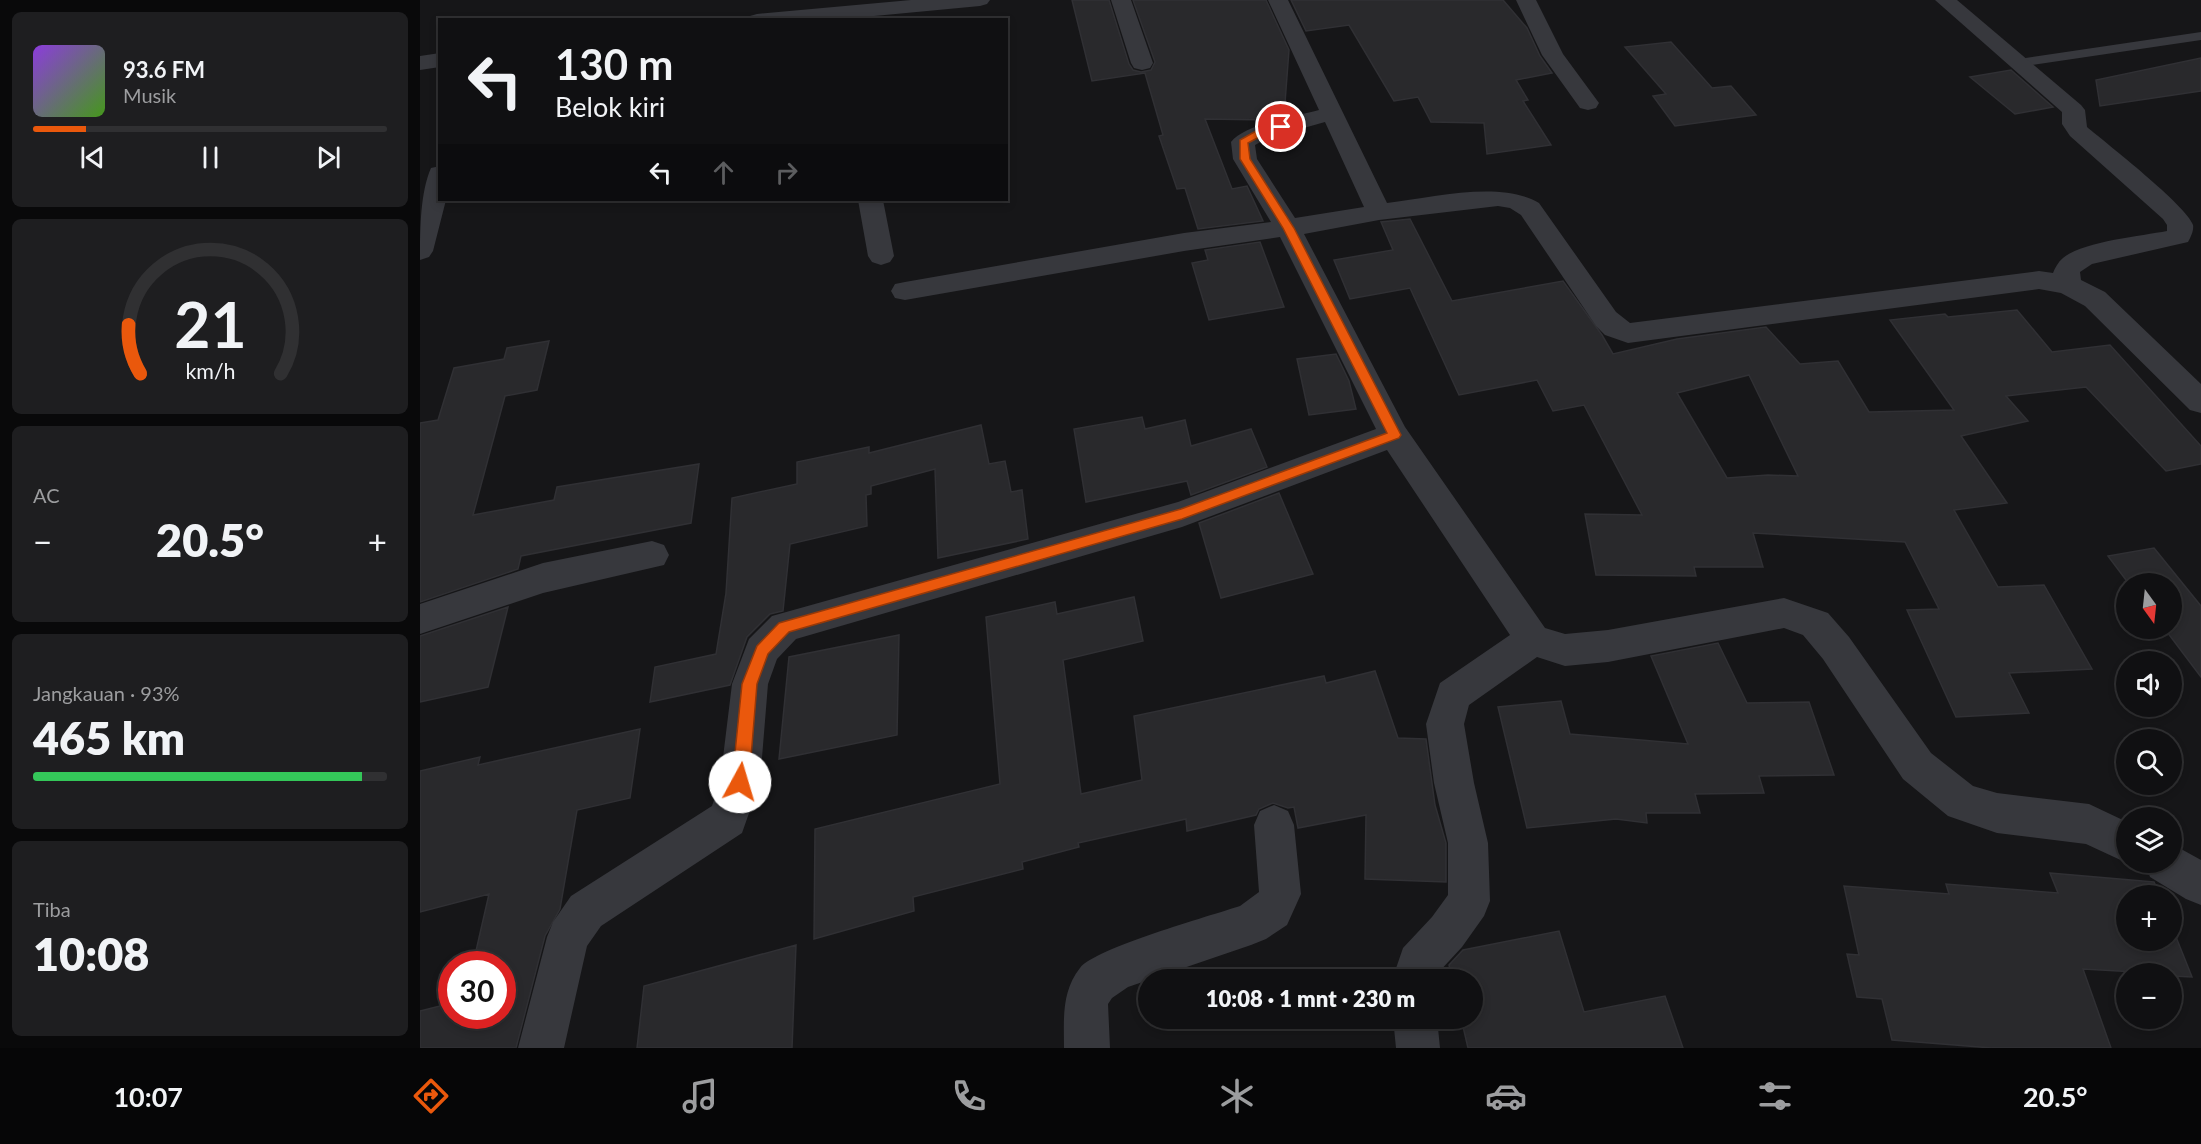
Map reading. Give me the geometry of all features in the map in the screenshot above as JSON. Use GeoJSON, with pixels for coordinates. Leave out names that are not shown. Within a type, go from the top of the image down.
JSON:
{"type":"FeatureCollection","features":[{"type":"Feature","properties":{"kind":"street"},"geometry":{"type":"LineString","coordinates":[[798,18],[839,16],[980,0]]}},
{"type":"Feature","properties":{"kind":"street"},"geometry":{"type":"LineString","coordinates":[[1121,0],[1142,63]]}},
{"type":"Feature","properties":{"kind":"street"},"geometry":{"type":"LineString","coordinates":[[1278,0],[1334,112],[1379,212]]}},
{"type":"Feature","properties":{"kind":"street"},"geometry":{"type":"LineString","coordinates":[[1526,0],[1553,55],[1588,103]]}},
{"type":"Feature","properties":{"kind":"street"},"geometry":{"type":"LineString","coordinates":[[1945,0],[2073,110],[2074,124],[2078,131],[2172,213],[2180,225],[2179,236],[2159,242],[2096,253],[2075,261],[2066,273],[2068,285]]}},
{"type":"Feature","properties":{"kind":"street"},"geometry":{"type":"LineString","coordinates":[[420,63],[438,60]]}},
{"type":"Feature","properties":{"kind":"street"},"geometry":{"type":"LineString","coordinates":[[1334,112],[1260,133],[1243,142],[1245,159],[1288,228],[1395,435],[1533,640],[1565,650],[1608,646],[1784,614],[1815,624],[1836,648],[1917,766],[1962,802],[1997,813],[2089,824],[2116,838]]}},
{"type":"Feature","properties":{"kind":"street"},"geometry":{"type":"LineString","coordinates":[[420,251],[438,181]]}},
{"type":"Feature","properties":{"kind":"street"},"geometry":{"type":"LineString","coordinates":[[905,291],[1184,242],[1288,228],[1379,212],[1498,198],[1517,201],[1530,209],[1606,319],[1615,328],[1628,333],[2039,280],[2068,285],[2095,299],[2201,402]]}},
{"type":"Feature","properties":{"kind":"street"},"geometry":{"type":"LineString","coordinates":[[870,201],[881,256]]}},
{"type":"Feature","properties":{"kind":"street"},"geometry":{"type":"LineString","coordinates":[[541,1048],[568,937],[586,911],[728,819],[740,782],[750,684],[762,650],[784,627],[1182,514],[1395,435]]}},
{"type":"Feature","properties":{"kind":"street"},"geometry":{"type":"LineString","coordinates":[[420,619],[543,578],[652,555]]}},
{"type":"Feature","properties":{"kind":"street"},"geometry":{"type":"LineString","coordinates":[[1417,969],[1418,963],[1447,933],[1469,901],[1468,843],[1454,783],[1445,724],[1453,696],[1533,640]]}},
{"type":"Feature","properties":{"kind":"street"},"geometry":{"type":"LineString","coordinates":[[1088,1048],[1086,1002],[1096,982],[1116,969],[1251,924],[1272,910],[1280,894],[1274,825]]}},
{"type":"Feature","properties":{"kind":"street"},"geometry":{"type":"LineString","coordinates":[[2182,872],[2201,884]]}},
{"type":"Feature","properties":{"kind":"lane"},"geometry":{"type":"LineString","coordinates":[[2019,63],[2201,36]]}},
{"type":"Feature","properties":{"kind":"building"},"geometry":{"type":"Polygon","coordinates":[[[1072,0],[1109,0],[1129,64],[1133,70],[1141,72],[1151,70],[1155,62],[1133,0],[1266,0],[1289,50],[1284,116],[1269,120],[1205,119],[1232,189],[1247,186],[1263,221],[1198,229],[1185,188],[1177,189],[1159,136],[1163,135],[1145,73],[1092,81],[1072,0]]]}},
{"type":"Feature","properties":{"kind":"building"},"geometry":{"type":"Polygon","coordinates":[[[1291,0],[1503,0],[1527,28],[1540,56],[1552,73],[1516,80],[1528,100],[1523,101],[1551,145],[1487,154],[1484,123],[1431,122],[1418,97],[1394,101],[1349,25],[1306,31],[1291,0]]]}},
{"type":"Feature","properties":{"kind":"building"},"geometry":{"type":"Polygon","coordinates":[[[1671,42],[1712,88],[1731,86],[1756,115],[1675,126],[1653,96],[1666,94],[1625,47],[1671,42]]]}},
{"type":"Feature","properties":{"kind":"building"},"geometry":{"type":"Polygon","coordinates":[[[2201,58],[2201,91],[2100,106],[2096,80],[2201,58]]]}},
{"type":"Feature","properties":{"kind":"building"},"geometry":{"type":"Polygon","coordinates":[[[2011,70],[2053,107],[2015,114],[1970,77],[2011,70]]]}},
{"type":"Feature","properties":{"kind":"building"},"geometry":{"type":"Polygon","coordinates":[[[1410,219],[1452,301],[1563,281],[1613,354],[1677,339],[1766,327],[1800,364],[1838,361],[1869,412],[1954,410],[1890,320],[2017,310],[2052,352],[2110,345],[2201,446],[2201,464],[2166,471],[2086,387],[2006,396],[2028,421],[1961,436],[2007,503],[1954,510],[1998,587],[2044,585],[2092,669],[2009,673],[2029,713],[1956,717],[1907,610],[1939,609],[1905,542],[1753,533],[1763,567],[1694,567],[1696,576],[1596,575],[1585,514],[1642,515],[1584,405],[1553,411],[1537,380],[1459,395],[1410,288],[1350,299],[1334,260],[1393,250],[1381,222],[1410,219]],[[1749,375],[1677,393],[1727,478],[1768,475],[1798,476],[1749,375]]]}},
{"type":"Feature","properties":{"kind":"building"},"geometry":{"type":"Polygon","coordinates":[[[1260,242],[1284,307],[1209,320],[1192,263],[1208,260],[1205,250],[1260,242]]]}},
{"type":"Feature","properties":{"kind":"building"},"geometry":{"type":"Polygon","coordinates":[[[549,341],[537,390],[505,396],[473,515],[554,500],[557,487],[699,464],[691,523],[521,556],[518,569],[420,602],[420,423],[438,420],[454,368],[504,359],[507,348],[549,341]]]}},
{"type":"Feature","properties":{"kind":"building"},"geometry":{"type":"Polygon","coordinates":[[[1336,354],[1349,381],[1356,409],[1309,415],[1297,359],[1336,354]]]}},
{"type":"Feature","properties":{"kind":"building"},"geometry":{"type":"Polygon","coordinates":[[[1142,417],[1145,429],[1185,420],[1191,446],[1251,429],[1267,467],[1191,495],[1187,481],[1086,502],[1074,429],[1142,417]]]}},
{"type":"Feature","properties":{"kind":"building"},"geometry":{"type":"Polygon","coordinates":[[[981,425],[989,464],[1005,461],[1011,492],[1022,490],[1028,539],[938,558],[935,469],[871,486],[871,494],[866,495],[867,526],[790,544],[783,611],[770,614],[747,637],[730,685],[650,702],[655,667],[716,654],[726,593],[732,498],[797,484],[797,462],[869,447],[869,453],[981,425]]]}},
{"type":"Feature","properties":{"kind":"building"},"geometry":{"type":"Polygon","coordinates":[[[1279,493],[1313,574],[1221,598],[1199,523],[1279,493]]]}},
{"type":"Feature","properties":{"kind":"building"},"geometry":{"type":"Polygon","coordinates":[[[2154,548],[2174,573],[2121,573],[2108,556],[2154,548]]]}},
{"type":"Feature","properties":{"kind":"building"},"geometry":{"type":"Polygon","coordinates":[[[2182,583],[2201,606],[2201,677],[2172,639],[2182,639],[2182,583]]]}},
{"type":"Feature","properties":{"kind":"building"},"geometry":{"type":"Polygon","coordinates":[[[1134,597],[1143,641],[1063,660],[1081,794],[1142,780],[1134,716],[1324,676],[1326,683],[1375,671],[1398,738],[1426,739],[1435,805],[1446,843],[1446,882],[1365,879],[1366,815],[1298,828],[1294,807],[1288,808],[1273,803],[1259,809],[1256,815],[1187,831],[1186,819],[1078,843],[1079,847],[1022,862],[1023,869],[913,897],[914,911],[814,939],[815,829],[1000,784],[986,617],[1055,602],[1057,614],[1134,597]]]}},
{"type":"Feature","properties":{"kind":"building"},"geometry":{"type":"Polygon","coordinates":[[[508,607],[488,687],[420,702],[420,636],[508,607]]]}},
{"type":"Feature","properties":{"kind":"building"},"geometry":{"type":"Polygon","coordinates":[[[899,635],[897,735],[779,759],[789,657],[899,635]]]}},
{"type":"Feature","properties":{"kind":"building"},"geometry":{"type":"Polygon","coordinates":[[[1718,643],[1747,703],[1809,702],[1834,775],[1759,776],[1764,793],[1695,794],[1700,813],[1646,813],[1647,823],[1616,819],[1527,828],[1498,707],[1561,701],[1570,734],[1688,744],[1651,656],[1718,643]]]}},
{"type":"Feature","properties":{"kind":"building"},"geometry":{"type":"Polygon","coordinates":[[[640,729],[630,798],[577,810],[560,909],[545,936],[516,1048],[420,1048],[420,1011],[438,1006],[438,1029],[516,1029],[516,951],[476,951],[489,894],[420,912],[420,771],[480,757],[478,765],[640,729]]]}},
{"type":"Feature","properties":{"kind":"building"},"geometry":{"type":"Polygon","coordinates":[[[2050,873],[2154,882],[2155,885],[2116,885],[2116,951],[2182,951],[2192,977],[2182,976],[2182,963],[2116,963],[2116,971],[2083,969],[2111,1048],[1992,1048],[1892,1040],[1882,999],[1857,997],[1847,954],[1859,955],[1844,886],[1949,894],[1946,884],[2058,893],[2050,873]]]}},
{"type":"Feature","properties":{"kind":"building"},"geometry":{"type":"Polygon","coordinates":[[[1559,931],[1584,1012],[1665,996],[1683,1048],[1468,1048],[1464,1029],[1483,1029],[1483,969],[1450,969],[1449,965],[1463,950],[1559,931]]]}},
{"type":"Feature","properties":{"kind":"building"},"geometry":{"type":"Polygon","coordinates":[[[796,945],[792,1048],[637,1048],[644,986],[796,945]]]}},
{"type":"Feature","properties":{"kind":"route"},"geometry":{"type":"LineString","coordinates":[[740,782],[750,684],[762,650],[784,627],[1182,514],[1395,435],[1288,228],[1245,159],[1243,142],[1260,133],[1281,127]]}}]}
